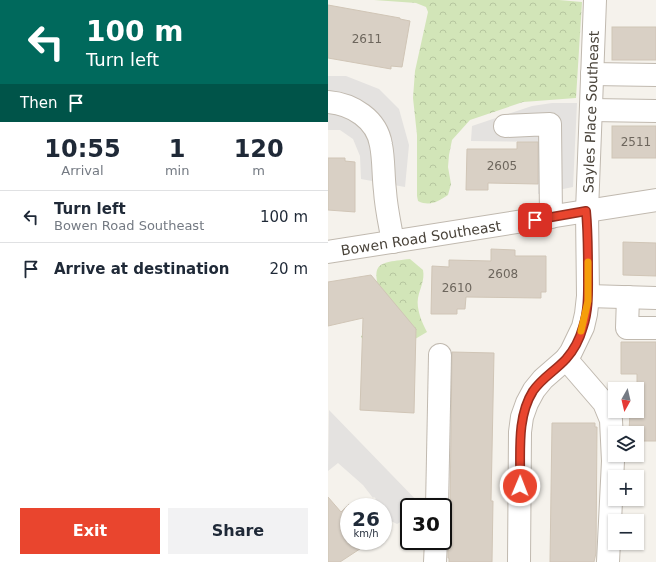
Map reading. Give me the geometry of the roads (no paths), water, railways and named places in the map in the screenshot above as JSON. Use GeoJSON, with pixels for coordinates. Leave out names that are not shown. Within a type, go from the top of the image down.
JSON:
{"type":"FeatureCollection","features":[{"type":"Feature","properties":{"kind":"street","name":"Sayles Place Southeast"},"geometry":{"type":"LineString","coordinates":[[519,562],[520,432],[522,417],[534,390],[543,378],[566,359],[571,352],[583,327],[588,296],[586,211],[595,0]]}},
{"type":"Feature","properties":{"kind":"street"},"geometry":{"type":"LineString","coordinates":[[592,74],[656,75]]}},
{"type":"Feature","properties":{"kind":"street"},"geometry":{"type":"LineString","coordinates":[[328,102],[348,106],[363,114],[374,126],[381,143],[385,193],[393,242]]}},
{"type":"Feature","properties":{"kind":"street"},"geometry":{"type":"LineString","coordinates":[[591,110],[656,110]]}},
{"type":"Feature","properties":{"kind":"street"},"geometry":{"type":"LineString","coordinates":[[505,126],[550,124],[551,217]]}},
{"type":"Feature","properties":{"kind":"street","name":"Bowen Road Southeast"},"geometry":{"type":"LineString","coordinates":[[328,252],[656,200]]}},
{"type":"Feature","properties":{"kind":"street"},"geometry":{"type":"LineString","coordinates":[[588,296],[656,298]]}},
{"type":"Feature","properties":{"kind":"street"},"geometry":{"type":"LineString","coordinates":[[628,297],[627,328],[656,328]]}},
{"type":"Feature","properties":{"kind":"street"},"geometry":{"type":"LineString","coordinates":[[437,498],[440,354]]}},
{"type":"Feature","properties":{"kind":"street"},"geometry":{"type":"LineString","coordinates":[[566,359],[604,403],[611,420],[612,461],[608,562]]}},
{"type":"Feature","properties":{"kind":"street"},"geometry":{"type":"LineString","coordinates":[[435,562],[436,550]]}}]}
